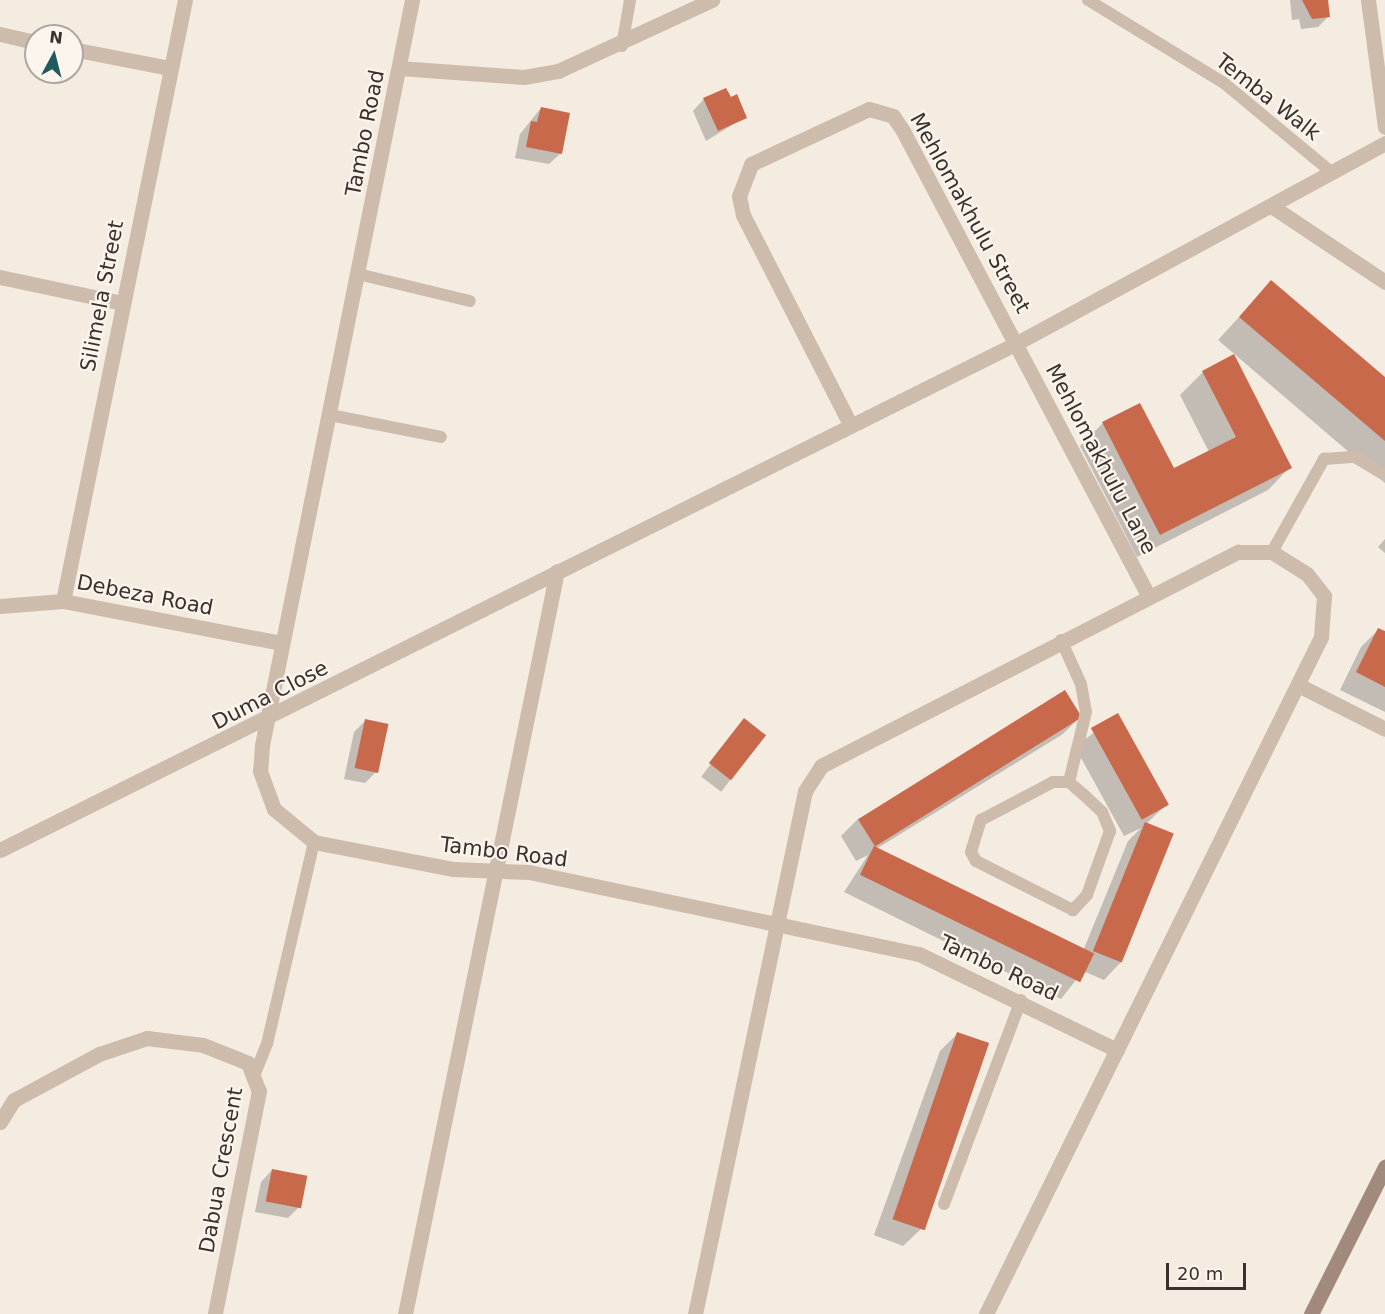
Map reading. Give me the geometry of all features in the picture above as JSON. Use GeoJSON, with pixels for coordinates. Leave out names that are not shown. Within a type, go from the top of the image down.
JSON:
{"type":"FeatureCollection","features":[{"type":"Feature","properties":{"kind":"main road"},"geometry":{"type":"LineString","coordinates":[[1311,1314],[1385,1167]]}},
{"type":"Feature","properties":{"kind":"street","name":"Silimela Street"},"geometry":{"type":"LineString","coordinates":[[63,601],[185,0]]}},
{"type":"Feature","properties":{"kind":"street","name":"Tambo Road"},"geometry":{"type":"LineString","coordinates":[[412,0],[330,414],[281,643],[260,771],[266,792],[287,823],[314,842],[453,869],[529,872],[919,954],[1021,1000],[1117,1050]]}},
{"type":"Feature","properties":{"kind":"street"},"geometry":{"type":"LineString","coordinates":[[399,68],[525,76],[558,71],[622,46],[712,0]]}},
{"type":"Feature","properties":{"kind":"street"},"geometry":{"type":"LineString","coordinates":[[1368,0],[1385,127]]}},
{"type":"Feature","properties":{"kind":"street"},"geometry":{"type":"LineString","coordinates":[[0,34],[24,39]]}},
{"type":"Feature","properties":{"kind":"street"},"geometry":{"type":"LineString","coordinates":[[84,51],[170,68]]}},
{"type":"Feature","properties":{"kind":"street","name":"Mehlomakhulu Street"},"geometry":{"type":"LineString","coordinates":[[850,424],[743,215],[738,196],[751,164],[857,112],[882,110],[893,116],[1017,343]]}},
{"type":"Feature","properties":{"kind":"street","name":"Duma Close"},"geometry":{"type":"LineString","coordinates":[[0,850],[270,719],[557,571],[1017,343],[1273,207],[1330,171],[1385,143]]}},
{"type":"Feature","properties":{"kind":"street"},"geometry":{"type":"LineString","coordinates":[[1273,207],[1385,282]]}},
{"type":"Feature","properties":{"kind":"street"},"geometry":{"type":"LineString","coordinates":[[0,277],[122,303]]}},
{"type":"Feature","properties":{"kind":"street","name":"Mehlomakhulu Lane"},"geometry":{"type":"LineString","coordinates":[[1017,343],[1148,595]]}},
{"type":"Feature","properties":{"kind":"street"},"geometry":{"type":"LineString","coordinates":[[695,1314],[805,791],[821,766],[1148,595],[1238,552],[1272,552],[1307,574],[1324,596],[1322,637],[1300,686],[986,1314]]}},
{"type":"Feature","properties":{"kind":"street"},"geometry":{"type":"LineString","coordinates":[[405,1314],[498,871],[557,571]]}},
{"type":"Feature","properties":{"kind":"street","name":"Debeza Road"},"geometry":{"type":"LineString","coordinates":[[0,606],[63,601],[281,643]]}},
{"type":"Feature","properties":{"kind":"street"},"geometry":{"type":"LineString","coordinates":[[1300,686],[1385,729]]}},
{"type":"Feature","properties":{"kind":"street","name":"Dabua Crescent"},"geometry":{"type":"LineString","coordinates":[[0,1122],[14,1100],[99,1054],[147,1038],[203,1045],[239,1056],[256,1071],[258,1101],[215,1314]]}},
{"type":"Feature","properties":{"kind":"lane"},"geometry":{"type":"LineString","coordinates":[[622,46],[630,0]]}},
{"type":"Feature","properties":{"kind":"lane","name":"Temba Walk"},"geometry":{"type":"LineString","coordinates":[[1088,0],[1224,83],[1330,171]]}},
{"type":"Feature","properties":{"kind":"lane"},"geometry":{"type":"LineString","coordinates":[[358,274],[470,301]]}},
{"type":"Feature","properties":{"kind":"lane"},"geometry":{"type":"LineString","coordinates":[[330,414],[441,437]]}},
{"type":"Feature","properties":{"kind":"lane"},"geometry":{"type":"LineString","coordinates":[[1272,552],[1324,459],[1355,457],[1385,475]]}},
{"type":"Feature","properties":{"kind":"lane"},"geometry":{"type":"LineString","coordinates":[[1061,640],[1081,684],[1086,712],[1069,782]]}},
{"type":"Feature","properties":{"kind":"lane"},"geometry":{"type":"LineString","coordinates":[[1069,782],[1102,812],[1110,831],[1087,895],[1073,910],[976,861],[972,852],[981,820],[1032,790],[1069,782]]}},
{"type":"Feature","properties":{"kind":"lane"},"geometry":{"type":"LineString","coordinates":[[256,1071],[267,1044],[314,842]]}},
{"type":"Feature","properties":{"kind":"lane"},"geometry":{"type":"LineString","coordinates":[[944,1204],[1021,1000]]}},
{"type":"Feature","properties":{"kind":"building"},"geometry":{"type":"Polygon","coordinates":[[[1302,0],[1328,0],[1330,17],[1312,19],[1302,0]]]}},
{"type":"Feature","properties":{"kind":"building"},"geometry":{"type":"Polygon","coordinates":[[[726,88],[731,97],[737,94],[747,118],[718,131],[703,98],[726,88]]]}},
{"type":"Feature","properties":{"kind":"building"},"geometry":{"type":"Polygon","coordinates":[[[541,107],[570,113],[562,154],[526,147],[531,121],[537,122],[541,107]]]}},
{"type":"Feature","properties":{"kind":"building"},"geometry":{"type":"Polygon","coordinates":[[[1271,280],[1385,377],[1385,441],[1239,317],[1271,280]]]}},
{"type":"Feature","properties":{"kind":"building"},"geometry":{"type":"Polygon","coordinates":[[[1234,354],[1292,468],[1160,535],[1102,422],[1140,403],[1174,468],[1236,437],[1202,371],[1234,354]]]}},
{"type":"Feature","properties":{"kind":"building"},"geometry":{"type":"Polygon","coordinates":[[[1378,628],[1385,631],[1385,687],[1356,672],[1378,628]]]}},
{"type":"Feature","properties":{"kind":"building"},"geometry":{"type":"Polygon","coordinates":[[[1065,690],[1082,717],[875,846],[858,819],[1065,690]]]}},
{"type":"Feature","properties":{"kind":"building"},"geometry":{"type":"Polygon","coordinates":[[[1118,713],[1169,805],[1142,820],[1091,728],[1118,713]]]}},
{"type":"Feature","properties":{"kind":"building"},"geometry":{"type":"Polygon","coordinates":[[[744,718],[766,735],[731,780],[709,763],[744,718]]]}},
{"type":"Feature","properties":{"kind":"building"},"geometry":{"type":"Polygon","coordinates":[[[365,719],[388,724],[378,773],[355,768],[365,719]]]}},
{"type":"Feature","properties":{"kind":"building"},"geometry":{"type":"Polygon","coordinates":[[[1145,822],[1174,834],[1122,962],[1093,951],[1145,822]]]}},
{"type":"Feature","properties":{"kind":"building"},"geometry":{"type":"Polygon","coordinates":[[[874,846],[1094,953],[1080,982],[860,875],[874,846]]]}},
{"type":"Feature","properties":{"kind":"building"},"geometry":{"type":"Polygon","coordinates":[[[957,1032],[989,1043],[925,1230],[893,1219],[957,1032]]]}},
{"type":"Feature","properties":{"kind":"building"},"geometry":{"type":"Polygon","coordinates":[[[272,1169],[307,1176],[301,1208],[266,1201],[272,1169]]]}}]}
